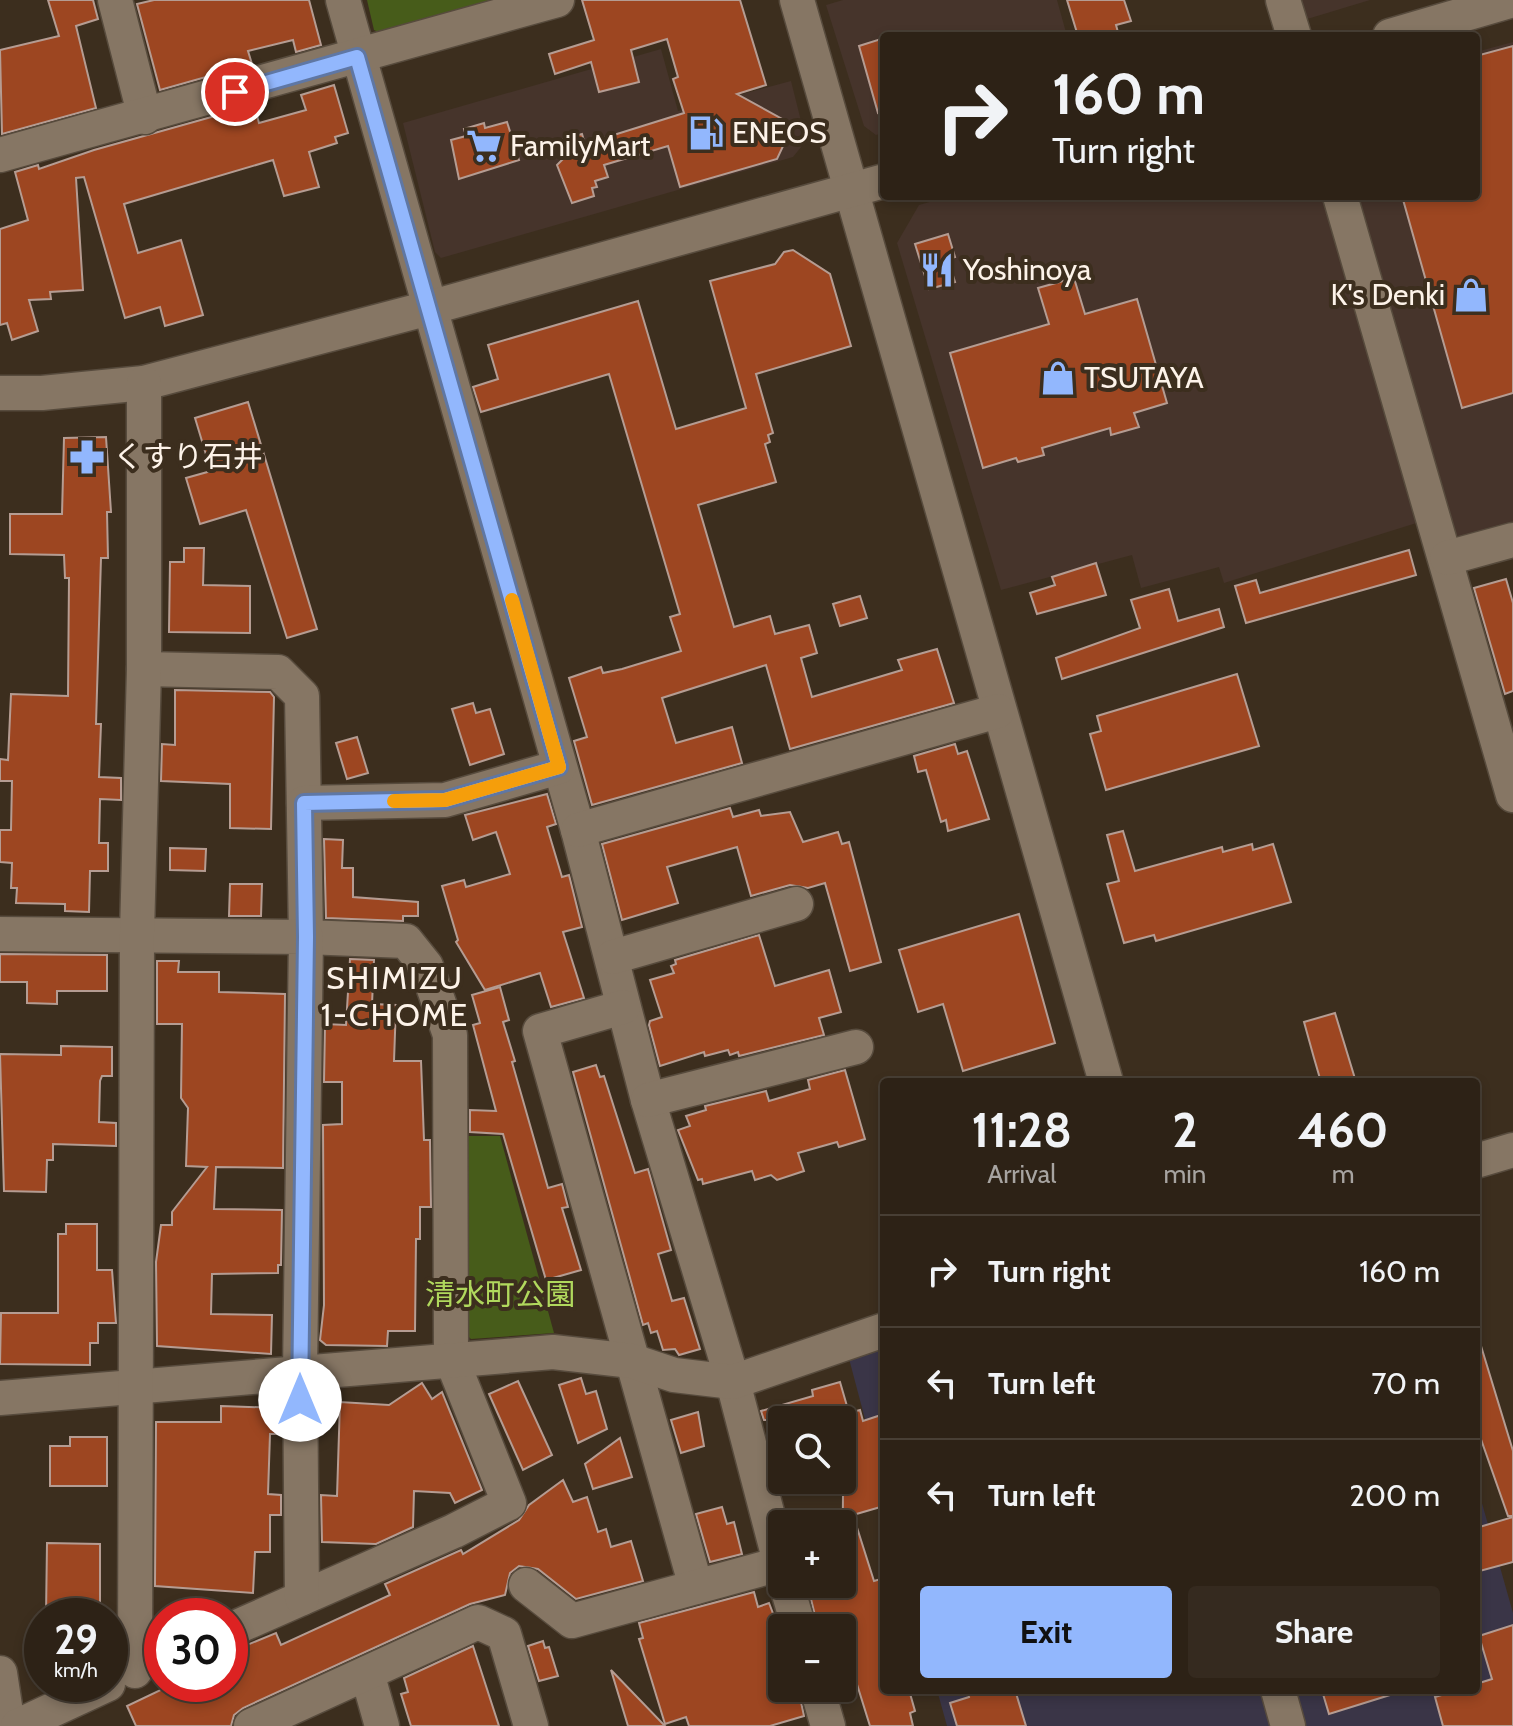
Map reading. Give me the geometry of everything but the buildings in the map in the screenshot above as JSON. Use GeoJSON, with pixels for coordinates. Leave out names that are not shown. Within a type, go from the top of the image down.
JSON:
{"type":"FeatureCollection","features":[{"type":"Feature","properties":{"kind":"street"},"geometry":{"type":"LineString","coordinates":[[115,0],[145,117]]}},
{"type":"Feature","properties":{"kind":"street"},"geometry":{"type":"LineString","coordinates":[[343,0],[578,830],[648,1100],[733,1382],[768,1516]]}},
{"type":"Feature","properties":{"kind":"street"},"geometry":{"type":"LineString","coordinates":[[0,155],[557,0]]}},
{"type":"Feature","properties":{"kind":"street"},"geometry":{"type":"LineString","coordinates":[[797,0],[868,186],[998,711],[1105,1078]]}},
{"type":"Feature","properties":{"kind":"street"},"geometry":{"type":"LineString","coordinates":[[1283,0],[1293,32]]}},
{"type":"Feature","properties":{"kind":"street"},"geometry":{"type":"LineString","coordinates":[[1404,32],[1513,0]]}},
{"type":"Feature","properties":{"kind":"street"},"geometry":{"type":"LineString","coordinates":[[0,393],[42,393],[144,383],[429,308],[868,186]]}},
{"type":"Feature","properties":{"kind":"street"},"geometry":{"type":"LineString","coordinates":[[1341,200],[1447,558],[1501,708],[1513,795]]}},
{"type":"Feature","properties":{"kind":"street"},"geometry":{"type":"LineString","coordinates":[[18,1726],[129,1674],[135,1388],[137,933],[144,669],[144,383]]}},
{"type":"Feature","properties":{"kind":"street"},"geometry":{"type":"LineString","coordinates":[[1447,558],[1513,540]]}},
{"type":"Feature","properties":{"kind":"street"},"geometry":{"type":"LineString","coordinates":[[144,669],[278,672],[302,696],[306,937],[300,1372],[302,1598]]}},
{"type":"Feature","properties":{"kind":"street"},"geometry":{"type":"LineString","coordinates":[[578,830],[998,711]]}},
{"type":"Feature","properties":{"kind":"street"},"geometry":{"type":"LineString","coordinates":[[304,803],[445,800],[559,767]]}},
{"type":"Feature","properties":{"kind":"street"},"geometry":{"type":"LineString","coordinates":[[613,957],[796,904]]}},
{"type":"Feature","properties":{"kind":"street"},"geometry":{"type":"LineString","coordinates":[[0,934],[137,933],[406,941],[426,966],[450,1035],[451,1358],[509,1503],[248,1622]]}},
{"type":"Feature","properties":{"kind":"street"},"geometry":{"type":"LineString","coordinates":[[623,1007],[540,1031],[696,1587]]}},
{"type":"Feature","properties":{"kind":"street"},"geometry":{"type":"LineString","coordinates":[[648,1100],[856,1047]]}},
{"type":"Feature","properties":{"kind":"street"},"geometry":{"type":"LineString","coordinates":[[1480,1160],[1513,1150]]}},
{"type":"Feature","properties":{"kind":"street"},"geometry":{"type":"LineString","coordinates":[[0,1398],[451,1358],[553,1352],[632,1361],[674,1375],[733,1382],[880,1331]]}},
{"type":"Feature","properties":{"kind":"street"},"geometry":{"type":"LineString","coordinates":[[526,1585],[572,1621],[696,1587],[768,1575]]}},
{"type":"Feature","properties":{"kind":"street"},"geometry":{"type":"LineString","coordinates":[[251,1726],[478,1622],[504,1634],[531,1726]]}},
{"type":"Feature","properties":{"kind":"street"},"geometry":{"type":"LineString","coordinates":[[0,1673],[8,1726]]}},
{"type":"Feature","properties":{"kind":"street"},"geometry":{"type":"LineString","coordinates":[[367,1673],[382,1726]]}},
{"type":"Feature","properties":{"kind":"street"},"geometry":{"type":"LineString","coordinates":[[1279,1694],[1288,1726]]}},
{"type":"Feature","properties":{"kind":"shaded area"},"geometry":{"type":"Polygon","coordinates":[[[843,0],[1057,0],[1066,32],[880,32],[880,134],[876,135],[864,126],[826,5],[843,0]]]}},
{"type":"Feature","properties":{"kind":"shaded area"},"geometry":{"type":"Polygon","coordinates":[[[1298,0],[1370,0],[1304,20],[1298,0]]]}},
{"type":"Feature","properties":{"kind":"shaded area"},"geometry":{"type":"Polygon","coordinates":[[[1513,42],[1513,531],[1470,543],[1446,529],[1356,200],[1480,200],[1480,51],[1513,42]]]}},
{"type":"Feature","properties":{"kind":"shaded area"},"geometry":{"type":"Polygon","coordinates":[[[661,49],[678,111],[791,81],[806,141],[793,157],[441,258],[435,252],[403,123],[661,49]]]}},
{"type":"Feature","properties":{"kind":"shaded area"},"geometry":{"type":"Polygon","coordinates":[[[937,200],[1333,200],[1426,520],[1224,583],[1219,567],[1141,588],[1132,555],[1001,590],[897,243],[919,205],[937,200]]]}},
{"type":"Feature","properties":{"kind":"shaded area"},"geometry":{"type":"Polygon","coordinates":[[[880,1341],[880,1476],[847,1351],[880,1341]]]}},
{"type":"Feature","properties":{"kind":"shaded area"},"geometry":{"type":"Polygon","coordinates":[[[1480,1496],[1513,1613],[1513,1726],[947,1726],[938,1694],[1480,1694],[1480,1496]]]}},
{"type":"Feature","properties":{"kind":"green space"},"geometry":{"type":"Polygon","coordinates":[[[367,0],[514,0],[387,36],[374,30],[367,0]]]}},
{"type":"Feature","properties":{"kind":"green space","name":"清水町公園"},"geometry":{"type":"Polygon","coordinates":[[[461,1136],[500,1136],[554,1333],[471,1339],[459,1327],[461,1136]]]}},
{"type":"Feature","properties":{"kind":"slow traffic"},"geometry":{"type":"LineString","coordinates":[[394,801],[445,800],[559,767],[512,600]]}},
{"type":"Feature","properties":{"kind":"place","name":"ENEOS"},"geometry":{"type":"Point","coordinates":[706,133]}},
{"type":"Feature","properties":{"kind":"place","name":"FamilyMart"},"geometry":{"type":"Point","coordinates":[484,146]}},
{"type":"Feature","properties":{"kind":"place","name":"Yoshinoya"},"geometry":{"type":"Point","coordinates":[937,270]}},
{"type":"Feature","properties":{"kind":"place","name":"K's Denki"},"geometry":{"type":"Point","coordinates":[1471,295]}},
{"type":"Feature","properties":{"kind":"place","name":"TSUTAYA"},"geometry":{"type":"Point","coordinates":[1058,378]}},
{"type":"Feature","properties":{"kind":"place","name":"くすり石井"},"geometry":{"type":"Point","coordinates":[87,457]}},
{"type":"Feature","properties":{"kind":"district","name":"SHIMIZU 1-CHOME"},"geometry":{"type":"Point","coordinates":[395,996]}},
{"type":"Feature","properties":{"kind":"route"},"geometry":{"type":"LineString","coordinates":[[235,92],[357,57],[559,767],[445,800],[304,803],[306,937],[300,1400]]}}]}
